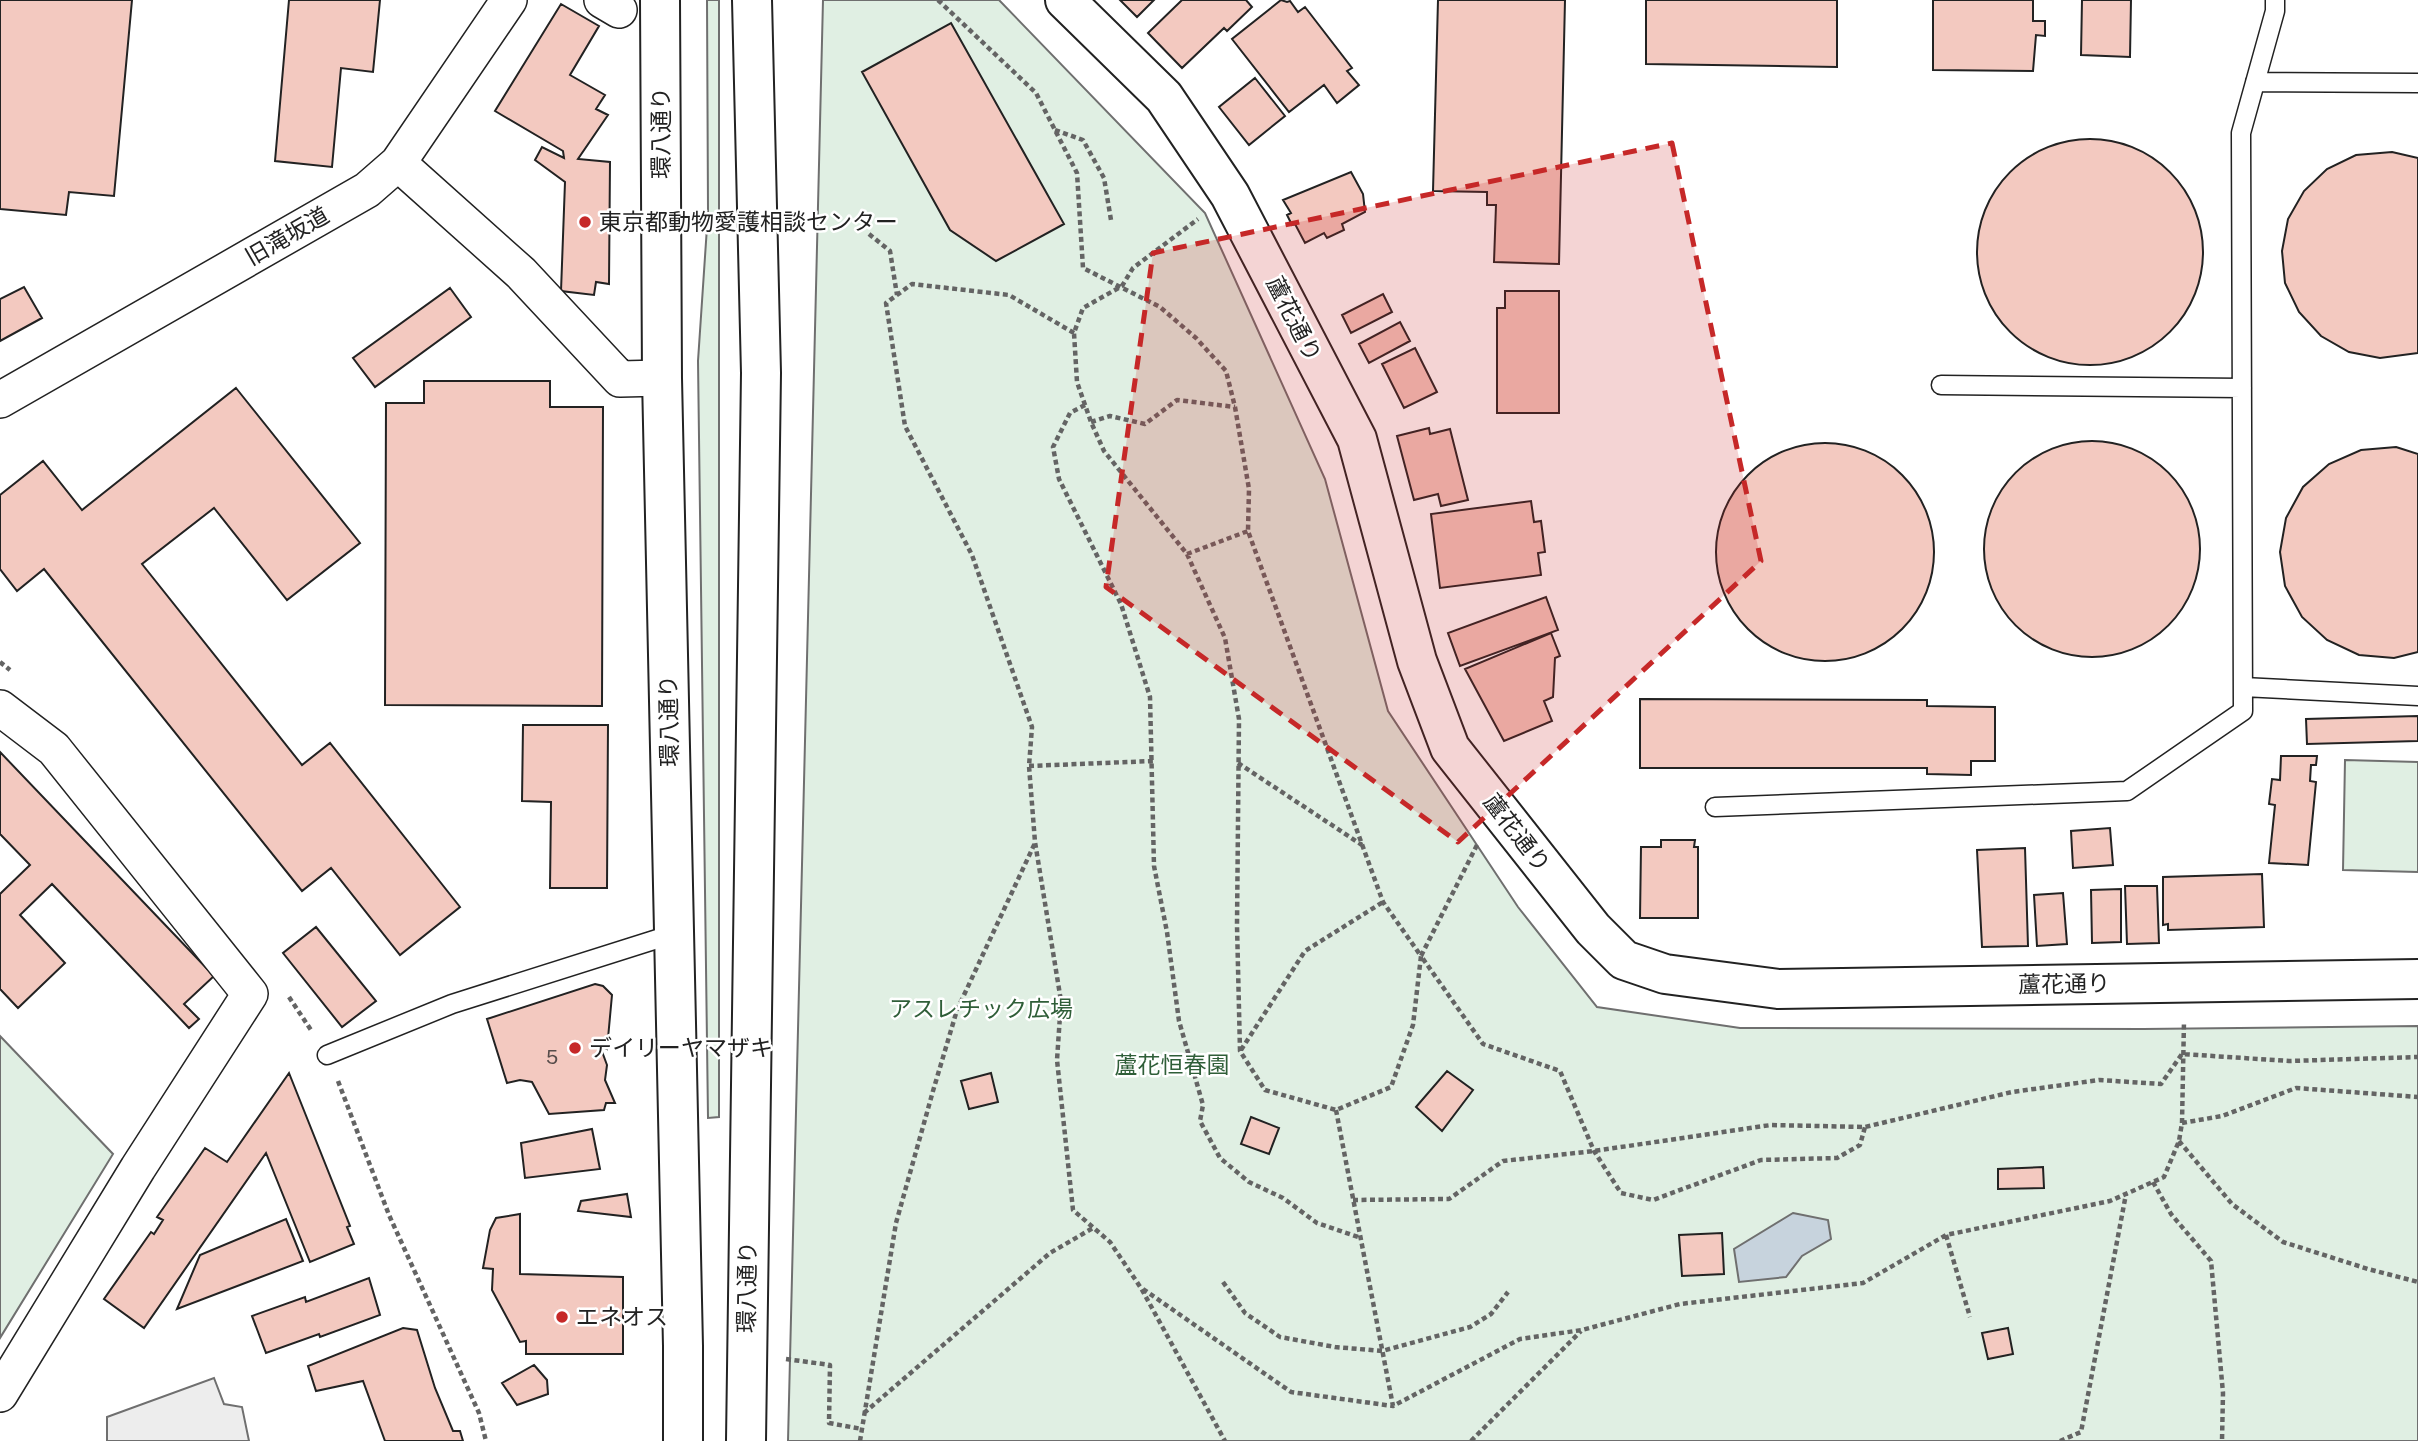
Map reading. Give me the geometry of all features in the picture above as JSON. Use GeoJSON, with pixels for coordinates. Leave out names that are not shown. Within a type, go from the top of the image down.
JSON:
{"type":"FeatureCollection","features":[{"type":"Feature","properties":{"kind":"main road","name":"環八通り"},"geometry":{"type":"LineString","coordinates":[[660,0],[662,378],[683,1441]]}},
{"type":"Feature","properties":{"kind":"main road","name":"環八通り"},"geometry":{"type":"LineString","coordinates":[[746,1441],[761,373],[752,0]]}},
{"type":"Feature","properties":{"kind":"main road","name":"蘆花通り"},"geometry":{"type":"LineString","coordinates":[[1065,0],[1164,97],[1230,195],[1357,439],[1417,661],[1450,748],[1593,929],[1624,960],[1665,974],[1778,989],[2418,979]]}},
{"type":"Feature","properties":{"kind":"street","name":"旧滝坂道"},"geometry":{"type":"LineString","coordinates":[[0,400],[367,190],[398,163],[509,0]]}},
{"type":"Feature","properties":{"kind":"street"},"geometry":{"type":"LineString","coordinates":[[398,163],[521,273],[620,379],[662,378]]}},
{"type":"Feature","properties":{"kind":"street"},"geometry":{"type":"LineString","coordinates":[[0,708],[54,749],[250,994],[138,1168],[0,1394]]}},
{"type":"Feature","properties":{"kind":"lane"},"geometry":{"type":"LineString","coordinates":[[1715,807],[2127,791],[2243,711],[2241,133],[2275,11],[2275,0]]}},
{"type":"Feature","properties":{"kind":"lane"},"geometry":{"type":"LineString","coordinates":[[2255,82],[2418,83]]}},
{"type":"Feature","properties":{"kind":"lane"},"geometry":{"type":"LineString","coordinates":[[1941,385],[2242,388]]}},
{"type":"Feature","properties":{"kind":"lane"},"geometry":{"type":"LineString","coordinates":[[2243,687],[2418,696]]}},
{"type":"Feature","properties":{"kind":"lane"},"geometry":{"type":"LineString","coordinates":[[327,1055],[452,1003],[673,934]]}},
{"type":"Feature","properties":{"kind":"path"},"geometry":{"type":"LineString","coordinates":[[938,0],[1036,93],[1077,173],[1083,268],[1160,307],[1196,338],[1226,370],[1249,489],[1248,531],[1383,902],[1483,1044],[1560,1071],[1594,1151],[1621,1193],[1653,1200],[1761,1160],[1837,1158],[1860,1145],[1865,1127]]}},
{"type":"Feature","properties":{"kind":"path"},"geometry":{"type":"LineString","coordinates":[[1055,129],[1083,140],[1104,178],[1111,220]]}},
{"type":"Feature","properties":{"kind":"path"},"geometry":{"type":"LineString","coordinates":[[1203,216],[1133,268],[1122,286],[1083,308],[1074,332],[1077,382],[1104,451],[1187,554],[1224,638],[1239,719],[1237,925],[1240,1051],[1265,1090],[1336,1110],[1391,1087],[1413,1025],[1421,956],[1496,807]]}},
{"type":"Feature","properties":{"kind":"path"},"geometry":{"type":"LineString","coordinates":[[869,234],[890,251],[897,295]]}},
{"type":"Feature","properties":{"kind":"path"},"geometry":{"type":"LineString","coordinates":[[1074,332],[1009,295],[912,284],[886,303],[905,426],[972,555],[1032,727],[1029,766],[1035,842],[1061,1001],[1057,1060],[1073,1210],[1110,1242],[1141,1288],[1225,1441]]}},
{"type":"Feature","properties":{"kind":"path"},"geometry":{"type":"LineString","coordinates":[[1091,422],[1110,416],[1144,424],[1177,400],[1235,407]]}},
{"type":"Feature","properties":{"kind":"path"},"geometry":{"type":"LineString","coordinates":[[1085,405],[1070,413],[1053,446],[1059,479],[1121,604],[1150,697],[1154,866],[1167,932],[1179,1021],[1203,1105],[1200,1121],[1220,1158],[1248,1182],[1283,1198],[1317,1223],[1361,1238]]}},
{"type":"Feature","properties":{"kind":"path"},"geometry":{"type":"LineString","coordinates":[[1187,554],[1248,531]]}},
{"type":"Feature","properties":{"kind":"path"},"geometry":{"type":"LineString","coordinates":[[1029,766],[1153,761]]}},
{"type":"Feature","properties":{"kind":"path"},"geometry":{"type":"LineString","coordinates":[[1237,762],[1363,846]]}},
{"type":"Feature","properties":{"kind":"path"},"geometry":{"type":"LineString","coordinates":[[860,1441],[897,1223],[953,1022],[1035,842]]}},
{"type":"Feature","properties":{"kind":"path"},"geometry":{"type":"LineString","coordinates":[[1240,1051],[1305,951],[1383,902]]}},
{"type":"Feature","properties":{"kind":"path"},"geometry":{"type":"LineString","coordinates":[[286,993],[327,1055],[389,1214],[479,1413],[486,1441]]}},
{"type":"Feature","properties":{"kind":"path"},"geometry":{"type":"LineString","coordinates":[[1141,1288],[1292,1392],[1392,1406],[1520,1339],[1582,1330],[1680,1304],[1863,1283],[1946,1235],[2110,1201],[2164,1177],[2179,1141],[2182,1123],[2185,1011]]}},
{"type":"Feature","properties":{"kind":"path"},"geometry":{"type":"LineString","coordinates":[[1353,1200],[1450,1199],[1503,1161],[1594,1151],[1771,1125],[1865,1127],[2012,1093],[2099,1080],[2161,1084],[2182,1054]]}},
{"type":"Feature","properties":{"kind":"path"},"geometry":{"type":"LineString","coordinates":[[2182,1054],[2289,1061],[2418,1056]]}},
{"type":"Feature","properties":{"kind":"path"},"geometry":{"type":"LineString","coordinates":[[2182,1123],[2222,1116],[2295,1088],[2418,1097]]}},
{"type":"Feature","properties":{"kind":"path"},"geometry":{"type":"LineString","coordinates":[[1336,1110],[1392,1406]]}},
{"type":"Feature","properties":{"kind":"path"},"geometry":{"type":"LineString","coordinates":[[2179,1141],[2232,1204],[2283,1242],[2418,1282]]}},
{"type":"Feature","properties":{"kind":"path"},"geometry":{"type":"LineString","coordinates":[[2153,1182],[2171,1214],[2211,1261],[2223,1393],[2222,1441]]}},
{"type":"Feature","properties":{"kind":"path"},"geometry":{"type":"LineString","coordinates":[[2060,1441],[2081,1432],[2126,1193]]}},
{"type":"Feature","properties":{"kind":"path"},"geometry":{"type":"LineString","coordinates":[[864,1413],[1050,1252],[1093,1228]]}},
{"type":"Feature","properties":{"kind":"path"},"geometry":{"type":"LineString","coordinates":[[1946,1235],[1970,1317]]}},
{"type":"Feature","properties":{"kind":"path"},"geometry":{"type":"LineString","coordinates":[[1223,1282],[1245,1313],[1280,1337],[1335,1348],[1382,1351],[1470,1327],[1491,1314],[1508,1292]]}},
{"type":"Feature","properties":{"kind":"path"},"geometry":{"type":"LineString","coordinates":[[1471,1441],[1582,1330]]}},
{"type":"Feature","properties":{"kind":"path"},"geometry":{"type":"LineString","coordinates":[[786,1359],[830,1365],[828,1423],[862,1429]]}},
{"type":"Feature","properties":{"kind":"highlighted area"},"geometry":{"type":"Polygon","coordinates":[[[1672,143],[1761,561],[1458,842],[1106,587],[1153,253],[1672,143]]]}},
{"type":"Feature","properties":{"kind":"green space"},"geometry":{"type":"Polygon","coordinates":[[[707,0],[719,0],[719,1117],[708,1118],[698,361],[708,212],[707,0]]]}},
{"type":"Feature","properties":{"kind":"green space","name":"蘆花恒春園"},"geometry":{"type":"Polygon","coordinates":[[[823,0],[999,0],[1205,213],[1325,479],[1388,711],[1518,907],[1597,1007],[1740,1028],[2143,1029],[2418,1026],[2418,1441],[788,1441],[823,0]]]}},
{"type":"Feature","properties":{"kind":"green space"},"geometry":{"type":"Polygon","coordinates":[[[2345,760],[2418,762],[2418,872],[2343,870],[2345,760]]]}},
{"type":"Feature","properties":{"kind":"green space"},"geometry":{"type":"Polygon","coordinates":[[[0,1036],[113,1154],[0,1338],[0,1036]]]}},
{"type":"Feature","properties":{"kind":"shaded area"},"geometry":{"type":"Polygon","coordinates":[[[1793,1213],[1828,1220],[1831,1239],[1802,1256],[1786,1277],[1739,1282],[1734,1249],[1793,1213]]]}},
{"type":"Feature","properties":{"kind":"shaded area"},"geometry":{"type":"Polygon","coordinates":[[[214,1378],[224,1404],[242,1407],[249,1441],[107,1441],[107,1417],[214,1378]]]}},
{"type":"Feature","properties":{"kind":"building"},"geometry":{"type":"Polygon","coordinates":[[[0,0],[132,0],[114,196],[69,192],[66,215],[0,209],[0,0]]]}},
{"type":"Feature","properties":{"kind":"building"},"geometry":{"type":"Polygon","coordinates":[[[289,0],[380,0],[373,72],[341,68],[332,167],[275,161],[289,0]]]}},
{"type":"Feature","properties":{"kind":"building"},"geometry":{"type":"Polygon","coordinates":[[[1120,0],[1154,0],[1137,17],[1120,0]]]}},
{"type":"Feature","properties":{"kind":"building"},"geometry":{"type":"Polygon","coordinates":[[[1182,0],[1246,0],[1252,7],[1227,31],[1224,28],[1182,68],[1148,33],[1182,0]]]}},
{"type":"Feature","properties":{"kind":"building"},"geometry":{"type":"Polygon","coordinates":[[[1281,0],[1290,1],[1298,12],[1305,7],[1352,68],[1347,71],[1359,85],[1337,103],[1324,85],[1289,112],[1232,39],[1281,0]]]}},
{"type":"Feature","properties":{"kind":"building"},"geometry":{"type":"Polygon","coordinates":[[[1438,0],[1565,0],[1559,264],[1494,262],[1496,205],[1487,205],[1487,192],[1433,191],[1438,0]]]}},
{"type":"Feature","properties":{"kind":"building"},"geometry":{"type":"Polygon","coordinates":[[[1646,0],[1837,0],[1837,67],[1646,64],[1646,0]]]}},
{"type":"Feature","properties":{"kind":"building"},"geometry":{"type":"Polygon","coordinates":[[[1933,0],[2033,0],[2033,21],[2045,21],[2045,36],[2036,35],[2033,71],[1933,70],[1933,0]]]}},
{"type":"Feature","properties":{"kind":"building"},"geometry":{"type":"Polygon","coordinates":[[[2082,0],[2131,0],[2130,57],[2081,55],[2082,0]]]}},
{"type":"Feature","properties":{"kind":"building"},"geometry":{"type":"Polygon","coordinates":[[[561,4],[599,26],[570,75],[605,95],[596,109],[608,115],[578,159],[610,162],[609,284],[596,282],[594,295],[561,291],[565,182],[535,160],[542,147],[564,158],[563,151],[495,111],[561,4]]]}},
{"type":"Feature","properties":{"kind":"building"},"geometry":{"type":"Polygon","coordinates":[[[951,23],[1064,224],[996,261],[950,230],[862,72],[951,23]]]}},
{"type":"Feature","properties":{"kind":"building"},"geometry":{"type":"Polygon","coordinates":[[[1255,78],[1285,116],[1249,145],[1219,107],[1255,78]]]}},
{"type":"Feature","properties":{"kind":"building"},"geometry":{"type":"Polygon","coordinates":[[[2090,139],[2112,141],[2143,152],[2170,172],[2190,199],[2201,230],[2201,274],[2190,305],[2170,332],[2143,352],[2112,363],[2090,365],[2068,363],[2037,352],[2010,332],[1990,305],[1979,274],[1977,252],[1979,230],[1990,199],[2010,172],[2037,152],[2068,141],[2090,139]]]}},
{"type":"Feature","properties":{"kind":"building"},"geometry":{"type":"Polygon","coordinates":[[[2392,152],[2418,158],[2418,353],[2380,358],[2349,352],[2321,336],[2299,312],[2285,283],[2282,251],[2288,219],[2304,191],[2327,169],[2356,155],[2392,152]]]}},
{"type":"Feature","properties":{"kind":"building"},"geometry":{"type":"Polygon","coordinates":[[[1351,172],[1363,194],[1365,212],[1342,224],[1344,230],[1327,238],[1324,233],[1305,243],[1295,224],[1292,225],[1287,215],[1291,213],[1283,200],[1351,172]]]}},
{"type":"Feature","properties":{"kind":"building"},"geometry":{"type":"Polygon","coordinates":[[[24,287],[42,318],[0,341],[0,299],[24,287]]]}},
{"type":"Feature","properties":{"kind":"building"},"geometry":{"type":"Polygon","coordinates":[[[450,288],[471,317],[375,387],[353,358],[450,288]]]}},
{"type":"Feature","properties":{"kind":"building"},"geometry":{"type":"Polygon","coordinates":[[[1505,291],[1559,291],[1559,413],[1497,413],[1497,308],[1505,308],[1505,291]]]}},
{"type":"Feature","properties":{"kind":"building"},"geometry":{"type":"Polygon","coordinates":[[[1383,294],[1392,312],[1351,333],[1342,315],[1383,294]]]}},
{"type":"Feature","properties":{"kind":"building"},"geometry":{"type":"Polygon","coordinates":[[[1400,322],[1410,341],[1369,363],[1359,344],[1400,322]]]}},
{"type":"Feature","properties":{"kind":"building"},"geometry":{"type":"Polygon","coordinates":[[[1415,348],[1437,392],[1404,408],[1382,364],[1415,348]]]}},
{"type":"Feature","properties":{"kind":"building"},"geometry":{"type":"Polygon","coordinates":[[[424,381],[550,381],[550,407],[603,407],[602,706],[385,705],[386,403],[424,403],[424,381]]]}},
{"type":"Feature","properties":{"kind":"building"},"geometry":{"type":"Polygon","coordinates":[[[236,388],[360,543],[287,600],[214,508],[142,564],[302,765],[330,743],[460,907],[400,955],[331,868],[302,891],[44,569],[17,591],[0,569],[0,495],[43,461],[82,510],[236,388]]]}},
{"type":"Feature","properties":{"kind":"building"},"geometry":{"type":"Polygon","coordinates":[[[1429,428],[1430,434],[1450,429],[1468,500],[1441,506],[1438,494],[1414,500],[1397,436],[1429,428]]]}},
{"type":"Feature","properties":{"kind":"building"},"geometry":{"type":"Polygon","coordinates":[[[2092,441],[2133,449],[2152,459],[2168,473],[2182,489],[2192,508],[2200,549],[2192,590],[2182,609],[2168,625],[2152,639],[2133,649],[2092,657],[2051,649],[2032,639],[2016,625],[2002,609],[1992,590],[1984,549],[1992,508],[2002,489],[2016,473],[2032,459],[2051,449],[2092,441]]]}},
{"type":"Feature","properties":{"kind":"building"},"geometry":{"type":"Polygon","coordinates":[[[1836,443],[1877,455],[1910,483],[1922,500],[1930,520],[1934,552],[1930,584],[1922,604],[1894,637],[1877,649],[1857,657],[1814,661],[1773,649],[1740,621],[1728,604],[1720,584],[1716,541],[1728,500],[1756,467],[1773,455],[1793,447],[1836,443]]]}},
{"type":"Feature","properties":{"kind":"building"},"geometry":{"type":"Polygon","coordinates":[[[2396,447],[2418,454],[2418,652],[2394,658],[2359,655],[2327,640],[2302,617],[2285,586],[2280,552],[2286,518],[2303,487],[2329,464],[2361,450],[2396,447]]]}},
{"type":"Feature","properties":{"kind":"building"},"geometry":{"type":"Polygon","coordinates":[[[1531,501],[1534,522],[1541,521],[1545,552],[1538,553],[1541,575],[1440,588],[1431,514],[1531,501]]]}},
{"type":"Feature","properties":{"kind":"building"},"geometry":{"type":"Polygon","coordinates":[[[1546,597],[1558,630],[1460,666],[1448,633],[1546,597]]]}},
{"type":"Feature","properties":{"kind":"building"},"geometry":{"type":"Polygon","coordinates":[[[1551,633],[1560,656],[1555,658],[1553,697],[1544,701],[1552,721],[1504,741],[1465,669],[1551,633]]]}},
{"type":"Feature","properties":{"kind":"building"},"geometry":{"type":"Polygon","coordinates":[[[1640,699],[1927,700],[1927,706],[1995,707],[1995,761],[1971,761],[1971,775],[1927,774],[1927,768],[1640,768],[1640,699]]]}},
{"type":"Feature","properties":{"kind":"building"},"geometry":{"type":"Polygon","coordinates":[[[2418,716],[2418,741],[2307,744],[2306,719],[2418,716]]]}},
{"type":"Feature","properties":{"kind":"building"},"geometry":{"type":"Polygon","coordinates":[[[523,725],[608,725],[607,888],[550,888],[551,802],[522,801],[523,725]]]}},
{"type":"Feature","properties":{"kind":"building"},"geometry":{"type":"Polygon","coordinates":[[[0,752],[214,976],[184,1004],[199,1019],[189,1028],[52,884],[20,915],[65,963],[18,1008],[0,989],[0,894],[30,865],[0,834],[0,752]]]}},
{"type":"Feature","properties":{"kind":"building"},"geometry":{"type":"Polygon","coordinates":[[[2281,756],[2317,756],[2316,765],[2311,765],[2310,781],[2316,782],[2308,865],[2269,863],[2275,805],[2269,804],[2272,779],[2280,780],[2281,756]]]}},
{"type":"Feature","properties":{"kind":"building"},"geometry":{"type":"Polygon","coordinates":[[[2110,828],[2113,865],[2073,868],[2071,831],[2110,828]]]}},
{"type":"Feature","properties":{"kind":"building"},"geometry":{"type":"Polygon","coordinates":[[[1661,840],[1695,840],[1694,847],[1698,847],[1698,918],[1640,918],[1641,847],[1661,847],[1661,840]]]}},
{"type":"Feature","properties":{"kind":"building"},"geometry":{"type":"Polygon","coordinates":[[[2025,848],[2028,946],[1982,947],[1977,850],[2025,848]]]}},
{"type":"Feature","properties":{"kind":"building"},"geometry":{"type":"Polygon","coordinates":[[[2262,874],[2264,927],[2168,930],[2168,924],[2163,925],[2163,877],[2262,874]]]}},
{"type":"Feature","properties":{"kind":"building"},"geometry":{"type":"Polygon","coordinates":[[[2125,886],[2157,886],[2159,943],[2127,944],[2125,886]]]}},
{"type":"Feature","properties":{"kind":"building"},"geometry":{"type":"Polygon","coordinates":[[[2121,889],[2121,942],[2092,943],[2091,890],[2121,889]]]}},
{"type":"Feature","properties":{"kind":"building"},"geometry":{"type":"Polygon","coordinates":[[[2063,893],[2067,944],[2037,946],[2034,895],[2063,893]]]}},
{"type":"Feature","properties":{"kind":"building"},"geometry":{"type":"Polygon","coordinates":[[[316,927],[376,1001],[342,1027],[283,953],[316,927]]]}},
{"type":"Feature","properties":{"kind":"building"},"geometry":{"type":"Polygon","coordinates":[[[595,984],[603,986],[612,995],[607,1049],[600,1046],[607,1065],[605,1080],[615,1103],[606,1103],[604,1110],[549,1114],[532,1082],[520,1080],[507,1083],[487,1019],[595,984]]]}},
{"type":"Feature","properties":{"kind":"building"},"geometry":{"type":"Polygon","coordinates":[[[1447,1071],[1473,1090],[1442,1131],[1416,1107],[1447,1071]]]}},
{"type":"Feature","properties":{"kind":"building"},"geometry":{"type":"Polygon","coordinates":[[[289,1073],[350,1226],[347,1227],[354,1244],[310,1262],[266,1153],[144,1328],[104,1299],[151,1232],[154,1234],[163,1220],[157,1217],[205,1148],[227,1162],[289,1073]]]}},
{"type":"Feature","properties":{"kind":"building"},"geometry":{"type":"Polygon","coordinates":[[[991,1073],[998,1102],[969,1109],[961,1081],[991,1073]]]}},
{"type":"Feature","properties":{"kind":"building"},"geometry":{"type":"Polygon","coordinates":[[[1251,1117],[1279,1128],[1269,1154],[1241,1144],[1251,1117]]]}},
{"type":"Feature","properties":{"kind":"building"},"geometry":{"type":"Polygon","coordinates":[[[592,1129],[600,1169],[525,1178],[521,1143],[592,1129]]]}},
{"type":"Feature","properties":{"kind":"building"},"geometry":{"type":"Polygon","coordinates":[[[2043,1167],[2044,1188],[1998,1189],[1998,1169],[2043,1167]]]}},
{"type":"Feature","properties":{"kind":"building"},"geometry":{"type":"Polygon","coordinates":[[[627,1194],[631,1217],[578,1211],[581,1201],[627,1194]]]}},
{"type":"Feature","properties":{"kind":"building"},"geometry":{"type":"Polygon","coordinates":[[[520,1214],[520,1274],[623,1277],[623,1354],[526,1354],[526,1341],[520,1342],[492,1290],[493,1269],[483,1268],[490,1230],[496,1218],[520,1214]]]}},
{"type":"Feature","properties":{"kind":"building"},"geometry":{"type":"Polygon","coordinates":[[[286,1219],[303,1261],[177,1309],[200,1255],[286,1219]]]}},
{"type":"Feature","properties":{"kind":"building"},"geometry":{"type":"Polygon","coordinates":[[[1722,1233],[1724,1274],[1682,1276],[1679,1235],[1722,1233]]]}},
{"type":"Feature","properties":{"kind":"building"},"geometry":{"type":"Polygon","coordinates":[[[369,1278],[380,1315],[266,1353],[252,1316],[305,1297],[306,1302],[369,1278]]]}},
{"type":"Feature","properties":{"kind":"building"},"geometry":{"type":"Polygon","coordinates":[[[403,1328],[417,1330],[435,1388],[453,1431],[460,1431],[463,1441],[385,1441],[363,1381],[316,1391],[308,1366],[403,1328]]]}},
{"type":"Feature","properties":{"kind":"building"},"geometry":{"type":"Polygon","coordinates":[[[2008,1328],[2013,1354],[1988,1359],[1982,1333],[2008,1328]]]}},
{"type":"Feature","properties":{"kind":"building"},"geometry":{"type":"Polygon","coordinates":[[[534,1365],[547,1380],[548,1394],[517,1405],[502,1383],[534,1365]]]}},
{"type":"Feature","properties":{"kind":"place","name":"東京都動物愛護相談センター"},"geometry":{"type":"Point","coordinates":[585,222]}},
{"type":"Feature","properties":{"kind":"place","name":"デイリーヤマザキ"},"geometry":{"type":"Point","coordinates":[575,1048]}},
{"type":"Feature","properties":{"kind":"place","name":"エネオス"},"geometry":{"type":"Point","coordinates":[562,1317]}},
{"type":"Feature","properties":{"kind":"park label","name":"アスレチック広場"},"geometry":{"type":"Point","coordinates":[981,1009]}}]}
